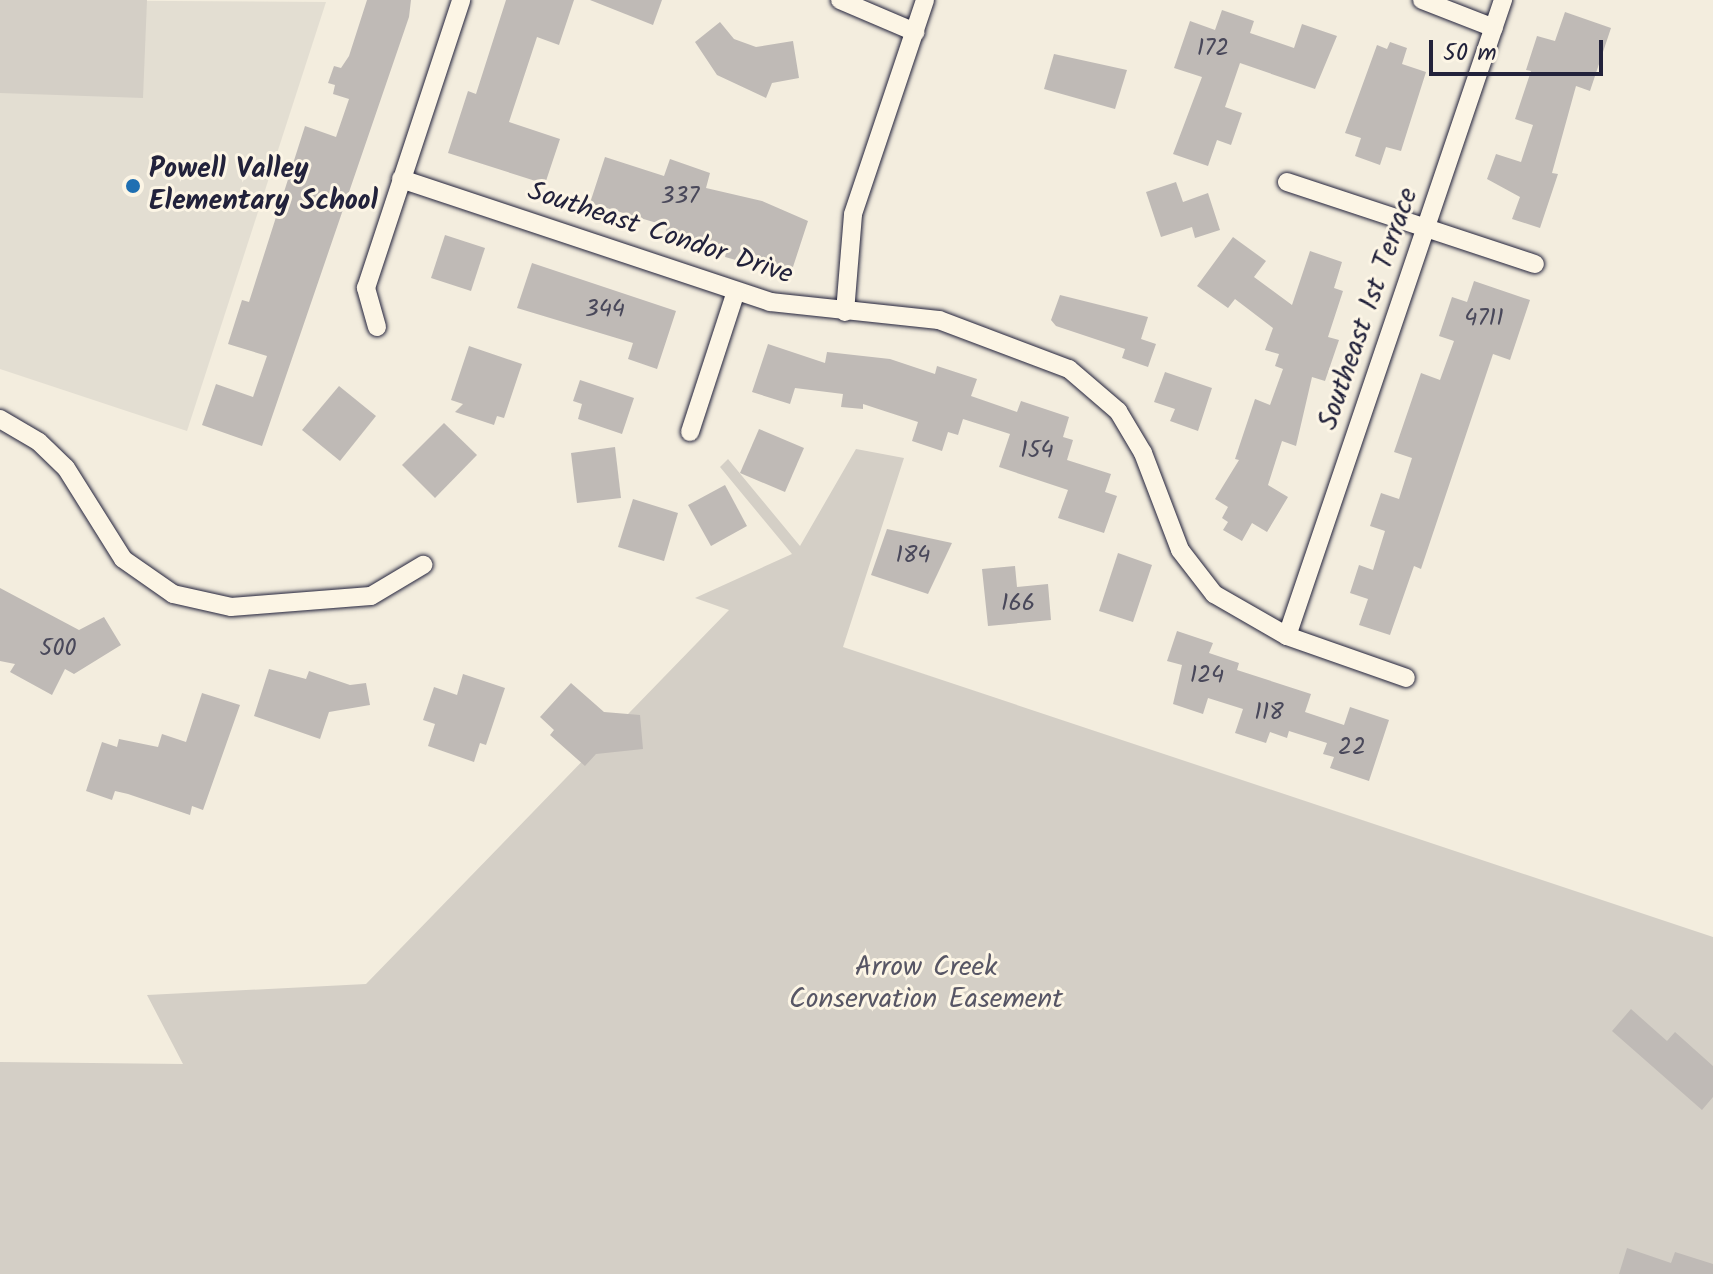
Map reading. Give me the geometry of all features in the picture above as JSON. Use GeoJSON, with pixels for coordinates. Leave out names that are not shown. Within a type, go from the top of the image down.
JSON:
{"type":"FeatureCollection","features":[{"type":"Feature","properties":{"kind":"street"},"geometry":{"type":"LineString","coordinates":[[377,327],[366,288],[461,0]]}},
{"type":"Feature","properties":{"kind":"street"},"geometry":{"type":"LineString","coordinates":[[840,0],[915,32]]}},
{"type":"Feature","properties":{"kind":"street"},"geometry":{"type":"LineString","coordinates":[[845,312],[853,214],[925,0]]}},
{"type":"Feature","properties":{"kind":"street"},"geometry":{"type":"LineString","coordinates":[[1422,0],[1494,28]]}},
{"type":"Feature","properties":{"kind":"street","name":"Southeast 1st Terrace"},"geometry":{"type":"LineString","coordinates":[[1287,636],[1503,0]]}},
{"type":"Feature","properties":{"kind":"street","name":"Southeast Condor Drive"},"geometry":{"type":"LineString","coordinates":[[401,179],[736,291],[845,312],[939,320],[1014,344],[1069,369],[1118,411],[1143,453],[1180,550],[1214,594],[1287,636],[1406,678]]}},
{"type":"Feature","properties":{"kind":"street"},"geometry":{"type":"LineString","coordinates":[[1287,182],[1535,264]]}},
{"type":"Feature","properties":{"kind":"street"},"geometry":{"type":"LineString","coordinates":[[690,432],[736,291]]}},
{"type":"Feature","properties":{"kind":"street"},"geometry":{"type":"LineString","coordinates":[[0,419],[39,442],[66,468],[123,559],[173,594],[231,607],[371,596],[423,565]]}},
{"type":"Feature","properties":{"kind":"shaded area","name":"Powell Valley Elementary School"},"geometry":{"type":"Polygon","coordinates":[[[0,0],[326,2],[187,431],[0,369],[0,0]]]}},
{"type":"Feature","properties":{"kind":"green space"},"geometry":{"type":"Polygon","coordinates":[[[0,0],[147,0],[143,98],[0,93],[0,0]]]}},
{"type":"Feature","properties":{"kind":"green space","name":"Arrow Creek Conservation Easement"},"geometry":{"type":"Polygon","coordinates":[[[856,449],[904,458],[843,647],[1713,937],[1713,1274],[0,1274],[0,1062],[183,1064],[147,995],[366,984],[729,610],[695,598],[792,554],[720,467],[728,459],[800,546],[856,449]]]}},
{"type":"Feature","properties":{"kind":"building"},"geometry":{"type":"Polygon","coordinates":[[[367,0],[411,0],[409,17],[262,446],[202,425],[216,384],[253,397],[267,356],[228,344],[242,300],[249,302],[305,126],[336,137],[349,99],[333,94],[335,85],[328,83],[334,66],[341,68],[349,56],[367,0]]]}},
{"type":"Feature","properties":{"kind":"building"},"geometry":{"type":"Polygon","coordinates":[[[506,0],[574,0],[559,45],[537,37],[509,122],[560,139],[545,184],[448,153],[468,91],[476,94],[506,0]]]}},
{"type":"Feature","properties":{"kind":"building"},"geometry":{"type":"Polygon","coordinates":[[[590,0],[662,0],[653,25],[590,0]]]}},
{"type":"Feature","properties":{"kind":"building"},"geometry":{"type":"Polygon","coordinates":[[[1222,10],[1254,21],[1250,33],[1294,48],[1302,24],[1337,36],[1315,89],[1240,63],[1225,107],[1242,113],[1231,145],[1217,140],[1208,166],[1173,154],[1202,77],[1174,68],[1190,21],[1215,30],[1222,10]]]}},
{"type":"Feature","properties":{"kind":"building"},"geometry":{"type":"Polygon","coordinates":[[[1565,12],[1611,28],[1590,91],[1576,86],[1552,173],[1558,174],[1540,228],[1512,219],[1520,197],[1487,179],[1496,154],[1521,162],[1533,125],[1515,119],[1531,71],[1526,70],[1537,36],[1555,41],[1565,12]]]}},
{"type":"Feature","properties":{"kind":"building"},"geometry":{"type":"Polygon","coordinates":[[[720,22],[734,39],[756,47],[793,41],[799,78],[772,83],[766,98],[717,75],[695,42],[720,22]]]}},
{"type":"Feature","properties":{"kind":"building"},"geometry":{"type":"Polygon","coordinates":[[[1390,42],[1407,48],[1402,64],[1426,72],[1401,151],[1386,147],[1380,165],[1355,156],[1361,138],[1345,133],[1377,45],[1387,49],[1390,42]]]}},
{"type":"Feature","properties":{"kind":"building"},"geometry":{"type":"Polygon","coordinates":[[[1054,54],[1127,70],[1115,109],[1044,89],[1054,54]]]}},
{"type":"Feature","properties":{"kind":"building"},"geometry":{"type":"Polygon","coordinates":[[[605,157],[664,176],[670,159],[710,173],[706,188],[762,201],[808,221],[792,270],[746,254],[743,262],[725,257],[727,249],[665,235],[667,226],[590,203],[605,157]]]}},
{"type":"Feature","properties":{"kind":"building"},"geometry":{"type":"Polygon","coordinates":[[[1176,182],[1183,202],[1208,193],[1220,230],[1195,238],[1192,227],[1161,237],[1146,192],[1176,182]]]}},
{"type":"Feature","properties":{"kind":"building"},"geometry":{"type":"Polygon","coordinates":[[[445,235],[485,248],[471,291],[431,278],[445,235]]]}},
{"type":"Feature","properties":{"kind":"building"},"geometry":{"type":"Polygon","coordinates":[[[1233,237],[1266,261],[1254,277],[1292,305],[1310,251],[1342,262],[1334,288],[1343,291],[1328,337],[1339,340],[1325,381],[1312,377],[1296,446],[1282,441],[1268,485],[1288,497],[1267,532],[1252,523],[1242,541],[1223,530],[1228,522],[1222,518],[1228,507],[1215,499],[1239,460],[1235,459],[1255,399],[1270,405],[1283,369],[1275,366],[1279,354],[1265,350],[1273,328],[1235,299],[1228,308],[1197,286],[1233,237]]]}},
{"type":"Feature","properties":{"kind":"building"},"geometry":{"type":"Polygon","coordinates":[[[532,263],[676,311],[657,369],[628,359],[633,343],[517,308],[532,263]]]}},
{"type":"Feature","properties":{"kind":"building"},"geometry":{"type":"Polygon","coordinates":[[[1474,281],[1530,300],[1510,360],[1493,354],[1421,569],[1414,566],[1390,635],[1359,625],[1368,599],[1350,593],[1359,565],[1373,570],[1385,531],[1370,526],[1381,493],[1399,499],[1412,458],[1394,452],[1421,373],[1440,380],[1454,341],[1439,336],[1452,297],[1467,302],[1474,281]]]}},
{"type":"Feature","properties":{"kind":"building"},"geometry":{"type":"Polygon","coordinates":[[[1060,295],[1148,317],[1141,339],[1156,344],[1148,367],[1122,358],[1125,349],[1056,326],[1051,320],[1060,295]]]}},
{"type":"Feature","properties":{"kind":"building"},"geometry":{"type":"Polygon","coordinates":[[[768,344],[825,363],[827,352],[890,359],[935,374],[937,366],[977,379],[971,396],[1017,412],[1021,401],[1069,417],[1063,437],[1073,440],[1067,460],[1111,474],[1105,492],[1117,496],[1104,533],[1058,518],[1068,490],[999,467],[1010,434],[963,419],[958,435],[948,432],[942,451],[912,441],[918,422],[863,404],[863,409],[841,407],[843,394],[795,388],[790,404],[752,392],[768,344]]]}},
{"type":"Feature","properties":{"kind":"building"},"geometry":{"type":"Polygon","coordinates":[[[469,346],[522,364],[504,418],[497,416],[494,425],[455,412],[463,404],[451,400],[469,346]]]}},
{"type":"Feature","properties":{"kind":"building"},"geometry":{"type":"Polygon","coordinates":[[[1165,372],[1212,388],[1198,431],[1170,421],[1175,409],[1154,402],[1165,372]]]}},
{"type":"Feature","properties":{"kind":"building"},"geometry":{"type":"Polygon","coordinates":[[[580,380],[634,398],[622,434],[578,419],[582,404],[573,401],[580,380]]]}},
{"type":"Feature","properties":{"kind":"building"},"geometry":{"type":"Polygon","coordinates":[[[339,386],[376,416],[340,461],[302,430],[339,386]]]}},
{"type":"Feature","properties":{"kind":"building"},"geometry":{"type":"Polygon","coordinates":[[[444,423],[477,455],[435,498],[402,465],[444,423]]]}},
{"type":"Feature","properties":{"kind":"building"},"geometry":{"type":"Polygon","coordinates":[[[759,429],[804,448],[785,492],[740,473],[759,429]]]}},
{"type":"Feature","properties":{"kind":"building"},"geometry":{"type":"Polygon","coordinates":[[[615,447],[621,498],[577,503],[571,453],[615,447]]]}},
{"type":"Feature","properties":{"kind":"building"},"geometry":{"type":"Polygon","coordinates":[[[725,485],[747,526],[711,546],[688,505],[725,485]]]}},
{"type":"Feature","properties":{"kind":"building"},"geometry":{"type":"Polygon","coordinates":[[[633,499],[678,513],[664,561],[618,547],[633,499]]]}},
{"type":"Feature","properties":{"kind":"building"},"geometry":{"type":"Polygon","coordinates":[[[887,529],[952,543],[928,594],[871,575],[887,529]]]}},
{"type":"Feature","properties":{"kind":"building"},"geometry":{"type":"Polygon","coordinates":[[[1118,553],[1152,565],[1133,622],[1099,611],[1118,553]]]}},
{"type":"Feature","properties":{"kind":"building"},"geometry":{"type":"Polygon","coordinates":[[[1015,566],[1017,587],[1048,584],[1051,620],[988,626],[982,569],[1015,566]]]}},
{"type":"Feature","properties":{"kind":"building"},"geometry":{"type":"Polygon","coordinates":[[[0,588],[79,630],[104,617],[121,645],[74,674],[65,669],[52,695],[10,672],[15,664],[0,661],[0,588]]]}},
{"type":"Feature","properties":{"kind":"building"},"geometry":{"type":"Polygon","coordinates":[[[1177,631],[1213,643],[1209,653],[1239,663],[1237,670],[1311,694],[1305,712],[1344,725],[1350,707],[1389,720],[1369,781],[1330,768],[1334,757],[1323,754],[1327,743],[1289,731],[1287,738],[1270,732],[1266,743],[1235,733],[1243,709],[1208,698],[1203,714],[1173,704],[1182,665],[1167,661],[1177,631]]]}},
{"type":"Feature","properties":{"kind":"building"},"geometry":{"type":"Polygon","coordinates":[[[269,669],[306,679],[309,671],[350,685],[366,683],[370,705],[329,712],[320,739],[254,716],[269,669]]]}},
{"type":"Feature","properties":{"kind":"building"},"geometry":{"type":"Polygon","coordinates":[[[463,674],[505,688],[486,745],[480,743],[474,762],[428,746],[435,724],[423,720],[434,687],[457,695],[463,674]]]}},
{"type":"Feature","properties":{"kind":"building"},"geometry":{"type":"Polygon","coordinates":[[[571,683],[604,712],[640,715],[643,749],[596,754],[585,766],[550,735],[554,730],[540,717],[571,683]]]}},
{"type":"Feature","properties":{"kind":"building"},"geometry":{"type":"Polygon","coordinates":[[[202,693],[240,705],[203,810],[192,806],[190,815],[115,791],[112,800],[86,791],[102,742],[117,747],[119,739],[158,747],[162,734],[186,742],[202,693]]]}},
{"type":"Feature","properties":{"kind":"building"},"geometry":{"type":"Polygon","coordinates":[[[1631,1009],[1667,1041],[1675,1032],[1713,1066],[1713,1097],[1702,1110],[1612,1031],[1631,1009]]]}},
{"type":"Feature","properties":{"kind":"building"},"geometry":{"type":"Polygon","coordinates":[[[1627,1248],[1671,1263],[1675,1252],[1713,1264],[1713,1274],[1619,1274],[1627,1248]]]}},
{"type":"Feature","properties":{"kind":"place","name":"Powell Valley Elementary School"},"geometry":{"type":"Point","coordinates":[133,186]}}]}
